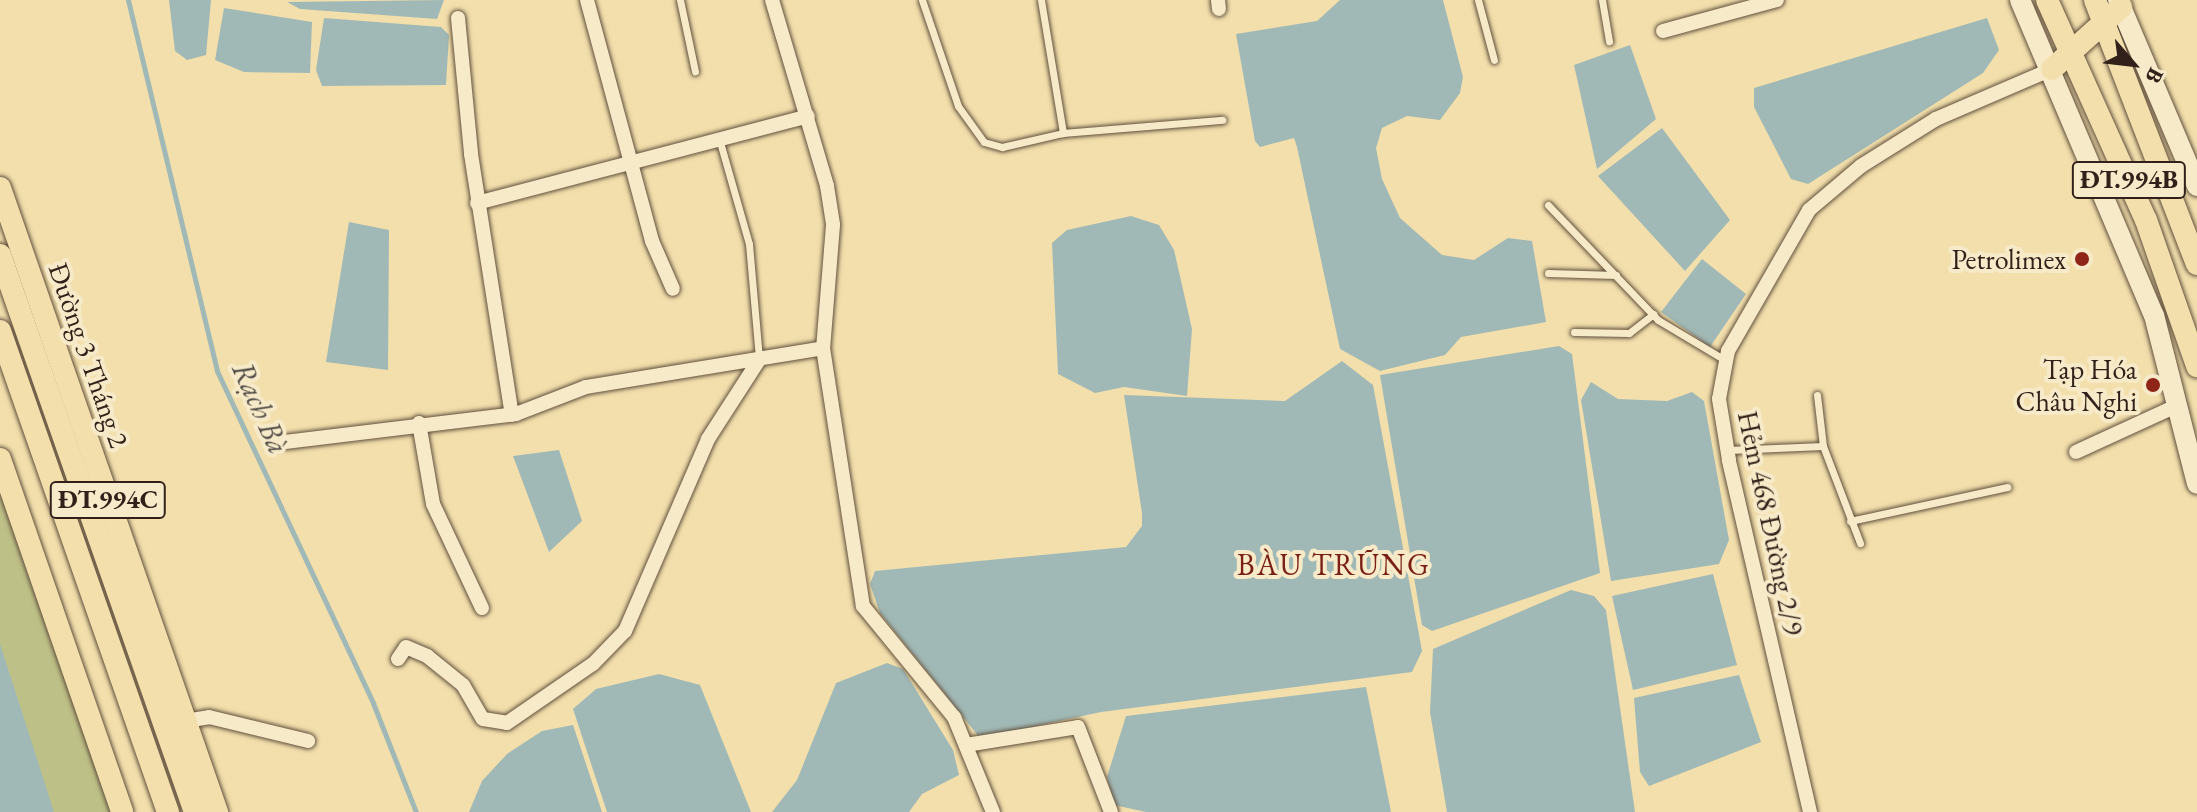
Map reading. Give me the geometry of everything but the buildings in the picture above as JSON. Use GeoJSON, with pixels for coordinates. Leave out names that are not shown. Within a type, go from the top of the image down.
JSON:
{"type":"FeatureCollection","features":[{"type":"Feature","properties":{"kind":"main road","name":"ĐT.994B"},"geometry":{"type":"LineString","coordinates":[[2020,0],[2052,69],[2154,315],[2197,484]]}},
{"type":"Feature","properties":{"kind":"main road","name":"ĐT.994B"},"geometry":{"type":"LineString","coordinates":[[2047,0],[2146,220],[2197,366]]}},
{"type":"Feature","properties":{"kind":"main road","name":"ĐT.994B"},"geometry":{"type":"LineString","coordinates":[[2095,0],[2119,7]]}},
{"type":"Feature","properties":{"kind":"main road","name":"ĐT.994B"},"geometry":{"type":"LineString","coordinates":[[2119,7],[2197,186]]}},
{"type":"Feature","properties":{"kind":"main road","name":"ĐT.994B"},"geometry":{"type":"LineString","coordinates":[[2119,7],[2197,264]]}},
{"type":"Feature","properties":{"kind":"main road"},"geometry":{"type":"LineString","coordinates":[[2052,69],[2119,7]]}},
{"type":"Feature","properties":{"kind":"main road","name":"Đường 3 Tháng 2"},"geometry":{"type":"LineString","coordinates":[[0,188],[217,812]]}},
{"type":"Feature","properties":{"kind":"main road","name":"Đường 3 Tháng 2"},"geometry":{"type":"LineString","coordinates":[[0,255],[195,812]]}},
{"type":"Feature","properties":{"kind":"main road","name":"ĐT.994C"},"geometry":{"type":"LineString","coordinates":[[0,331],[168,812]]}},
{"type":"Feature","properties":{"kind":"main road","name":"ĐT.994C"},"geometry":{"type":"LineString","coordinates":[[0,459],[122,812]]}},
{"type":"Feature","properties":{"kind":"street"},"geometry":{"type":"LineString","coordinates":[[587,0],[632,165],[673,289]]}},
{"type":"Feature","properties":{"kind":"street"},"geometry":{"type":"LineString","coordinates":[[772,0],[808,116],[833,225],[823,348],[863,606],[954,717],[993,812]]}},
{"type":"Feature","properties":{"kind":"street"},"geometry":{"type":"LineString","coordinates":[[1663,31],[1777,0]]}},
{"type":"Feature","properties":{"kind":"street"},"geometry":{"type":"LineString","coordinates":[[458,18],[477,203],[512,415]]}},
{"type":"Feature","properties":{"kind":"street","name":"Hẻm 468 Đường 2/9"},"geometry":{"type":"LineString","coordinates":[[1810,812],[1728,450],[1719,399],[1726,360],[1809,210],[1861,166],[1936,119],[2052,69]]}},
{"type":"Feature","properties":{"kind":"street"},"geometry":{"type":"LineString","coordinates":[[477,203],[720,142],[808,116]]}},
{"type":"Feature","properties":{"kind":"street"},"geometry":{"type":"LineString","coordinates":[[285,442],[419,423],[512,415],[586,387],[823,348]]}},
{"type":"Feature","properties":{"kind":"street"},"geometry":{"type":"LineString","coordinates":[[398,659],[406,647],[427,656],[463,685],[483,719],[507,723],[593,664],[625,631],[708,439],[759,360]]}},
{"type":"Feature","properties":{"kind":"street"},"geometry":{"type":"LineString","coordinates":[[2076,452],[2178,405]]}},
{"type":"Feature","properties":{"kind":"street"},"geometry":{"type":"LineString","coordinates":[[419,423],[433,504],[482,608]]}},
{"type":"Feature","properties":{"kind":"street"},"geometry":{"type":"LineString","coordinates":[[185,721],[214,718],[308,741]]}},
{"type":"Feature","properties":{"kind":"street"},"geometry":{"type":"LineString","coordinates":[[966,745],[1078,727],[1111,812]]}},
{"type":"Feature","properties":{"kind":"lane"},"geometry":{"type":"LineString","coordinates":[[680,0],[695,71]]}},
{"type":"Feature","properties":{"kind":"lane"},"geometry":{"type":"LineString","coordinates":[[922,0],[973,132],[1002,147],[1063,133],[1222,120]]}},
{"type":"Feature","properties":{"kind":"lane"},"geometry":{"type":"LineString","coordinates":[[1041,0],[1063,133]]}},
{"type":"Feature","properties":{"kind":"lane"},"geometry":{"type":"LineString","coordinates":[[1478,0],[1494,60]]}},
{"type":"Feature","properties":{"kind":"lane"},"geometry":{"type":"LineString","coordinates":[[1602,0],[1609,41]]}},
{"type":"Feature","properties":{"kind":"lane"},"geometry":{"type":"LineString","coordinates":[[720,142],[749,244],[759,360]]}},
{"type":"Feature","properties":{"kind":"lane"},"geometry":{"type":"LineString","coordinates":[[1548,205],[1653,314],[1726,360]]}},
{"type":"Feature","properties":{"kind":"lane"},"geometry":{"type":"LineString","coordinates":[[1548,273],[1616,275]]}},
{"type":"Feature","properties":{"kind":"lane"},"geometry":{"type":"LineString","coordinates":[[1574,332],[1629,333],[1653,314]]}},
{"type":"Feature","properties":{"kind":"lane"},"geometry":{"type":"LineString","coordinates":[[1817,395],[1823,446],[1860,543]]}},
{"type":"Feature","properties":{"kind":"lane"},"geometry":{"type":"LineString","coordinates":[[1728,450],[1823,446]]}},
{"type":"Feature","properties":{"kind":"lane"},"geometry":{"type":"LineString","coordinates":[[1850,521],[2007,487]]}},
{"type":"Feature","properties":{"kind":"green space"},"geometry":{"type":"Polygon","coordinates":[[[0,487],[113,812],[0,812],[0,487]]]}},
{"type":"Feature","properties":{"kind":"water"},"geometry":{"type":"Polygon","coordinates":[[[169,0],[211,0],[206,55],[187,60],[175,51],[169,0]]]}},
{"type":"Feature","properties":{"kind":"water"},"geometry":{"type":"Polygon","coordinates":[[[444,0],[437,19],[300,9],[287,2],[444,0]]]}},
{"type":"Feature","properties":{"kind":"water"},"geometry":{"type":"Polygon","coordinates":[[[1340,0],[1443,0],[1463,77],[1460,93],[1440,120],[1407,116],[1382,128],[1376,148],[1382,179],[1400,218],[1442,255],[1474,260],[1508,238],[1532,241],[1546,322],[1461,337],[1445,355],[1380,371],[1340,349],[1297,147],[1294,138],[1260,147],[1255,141],[1236,34],[1317,21],[1340,0]]]}},
{"type":"Feature","properties":{"kind":"water"},"geometry":{"type":"Polygon","coordinates":[[[224,8],[312,22],[310,73],[244,72],[215,60],[224,8]]]}},
{"type":"Feature","properties":{"kind":"water"},"geometry":{"type":"Polygon","coordinates":[[[324,18],[441,27],[449,35],[446,85],[322,86],[316,70],[324,18]]]}},
{"type":"Feature","properties":{"kind":"water"},"geometry":{"type":"Polygon","coordinates":[[[1987,18],[1999,50],[1983,73],[1808,184],[1791,179],[1754,107],[1754,88],[1987,18]]]}},
{"type":"Feature","properties":{"kind":"water"},"geometry":{"type":"Polygon","coordinates":[[[1630,45],[1656,119],[1597,169],[1574,65],[1630,45]]]}},
{"type":"Feature","properties":{"kind":"water"},"geometry":{"type":"Polygon","coordinates":[[[1662,128],[1730,220],[1685,271],[1598,176],[1662,128]]]}},
{"type":"Feature","properties":{"kind":"water"},"geometry":{"type":"Polygon","coordinates":[[[1131,216],[1159,225],[1174,250],[1192,329],[1187,396],[1124,387],[1095,393],[1058,374],[1052,243],[1067,230],[1131,216]]]}},
{"type":"Feature","properties":{"kind":"water"},"geometry":{"type":"Polygon","coordinates":[[[349,222],[389,230],[388,370],[326,362],[349,222]]]}},
{"type":"Feature","properties":{"kind":"water"},"geometry":{"type":"Polygon","coordinates":[[[1702,259],[1746,294],[1710,347],[1661,312],[1702,259]]]}},
{"type":"Feature","properties":{"kind":"water"},"geometry":{"type":"Polygon","coordinates":[[[1559,346],[1572,354],[1600,573],[1432,631],[1422,625],[1380,375],[1559,346]]]}},
{"type":"Feature","properties":{"kind":"water"},"geometry":{"type":"Polygon","coordinates":[[[1342,361],[1373,385],[1422,651],[1412,672],[1101,712],[980,738],[880,613],[870,584],[875,571],[1126,547],[1142,526],[1142,513],[1124,395],[1285,401],[1342,361]]]}},
{"type":"Feature","properties":{"kind":"water"},"geometry":{"type":"Polygon","coordinates":[[[1591,382],[1618,399],[1667,401],[1692,392],[1704,401],[1729,540],[1719,564],[1611,581],[1581,400],[1591,382]]]}},
{"type":"Feature","properties":{"kind":"water"},"geometry":{"type":"Polygon","coordinates":[[[559,450],[582,521],[549,552],[513,456],[559,450]]]}},
{"type":"Feature","properties":{"kind":"water"},"geometry":{"type":"Polygon","coordinates":[[[1713,574],[1737,665],[1633,690],[1612,596],[1713,574]]]}},
{"type":"Feature","properties":{"kind":"water"},"geometry":{"type":"Polygon","coordinates":[[[1571,590],[1594,596],[1606,610],[1635,812],[1447,812],[1430,712],[1433,649],[1571,590]]]}},
{"type":"Feature","properties":{"kind":"water"},"geometry":{"type":"Polygon","coordinates":[[[0,644],[32,743],[54,812],[0,812],[0,644]]]}},
{"type":"Feature","properties":{"kind":"water"},"geometry":{"type":"Polygon","coordinates":[[[887,663],[903,669],[953,750],[959,775],[922,794],[909,812],[772,812],[797,780],[836,683],[887,663]]]}},
{"type":"Feature","properties":{"kind":"water"},"geometry":{"type":"Polygon","coordinates":[[[659,674],[700,685],[751,812],[607,812],[573,709],[596,689],[659,674]]]}},
{"type":"Feature","properties":{"kind":"water"},"geometry":{"type":"Polygon","coordinates":[[[1739,675],[1761,742],[1649,786],[1640,772],[1634,698],[1739,675]]]}},
{"type":"Feature","properties":{"kind":"water"},"geometry":{"type":"Polygon","coordinates":[[[1366,687],[1391,812],[1146,812],[1114,805],[1107,777],[1126,716],[1366,687]]]}},
{"type":"Feature","properties":{"kind":"water"},"geometry":{"type":"Polygon","coordinates":[[[573,725],[602,812],[469,812],[482,781],[507,754],[542,731],[573,725]]]}},
{"type":"Feature","properties":{"kind":"waterway","name":"Rạch Bà"},"geometry":{"type":"LineString","coordinates":[[128,0],[217,371],[373,703],[416,812]]}},
{"type":"Feature","properties":{"kind":"place","name":"Petrolimex"},"geometry":{"type":"Point","coordinates":[2082,259]}},
{"type":"Feature","properties":{"kind":"place","name":"Tạp Hóa Châu Nghi"},"geometry":{"type":"Point","coordinates":[2153,385]}},
{"type":"Feature","properties":{"kind":"district","name":"BÀU TRŨNG"},"geometry":{"type":"Point","coordinates":[1334,565]}}]}
